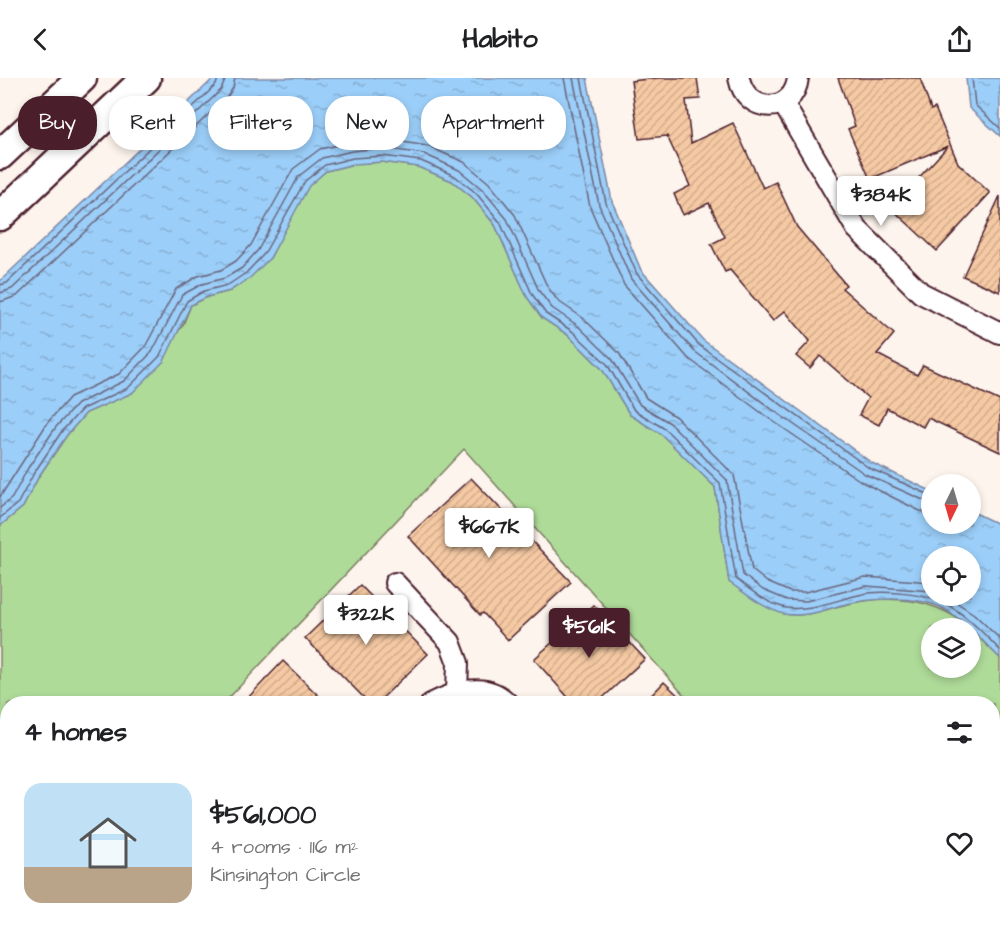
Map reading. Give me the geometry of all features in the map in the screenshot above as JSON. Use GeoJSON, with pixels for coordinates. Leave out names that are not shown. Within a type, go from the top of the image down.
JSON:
{"type":"FeatureCollection","features":[{"type":"Feature","properties":{"kind":"main road"},"geometry":{"type":"LineString","coordinates":[[0,155],[82,78]]}},
{"type":"Feature","properties":{"kind":"main road"},"geometry":{"type":"LineString","coordinates":[[0,216],[146,78]]}},
{"type":"Feature","properties":{"kind":"street"},"geometry":{"type":"LineString","coordinates":[[739,78],[742,90],[750,99],[760,105],[772,106],[783,103],[792,96],[798,78]]}},
{"type":"Feature","properties":{"kind":"street"},"geometry":{"type":"LineString","coordinates":[[783,103],[856,228],[921,293],[1000,333]]}},
{"type":"Feature","properties":{"kind":"street"},"geometry":{"type":"LineString","coordinates":[[394,583],[450,642],[458,663],[457,691]]}},
{"type":"Feature","properties":{"kind":"street"},"geometry":{"type":"LineString","coordinates":[[447,696],[457,691],[482,690],[499,696]]}},
{"type":"Feature","properties":{"kind":"green space"},"geometry":{"type":"Polygon","coordinates":[[[382,162],[418,167],[452,181],[472,197],[495,225],[527,297],[542,318],[568,335],[602,369],[630,415],[661,434],[715,487],[729,582],[772,608],[792,615],[807,614],[860,602],[893,599],[921,603],[921,606],[931,606],[941,610],[956,618],[921,618],[921,678],[981,678],[981,640],[1000,658],[1000,696],[685,696],[464,449],[231,696],[0,696],[0,526],[23,507],[39,476],[67,435],[86,413],[132,393],[183,325],[191,305],[207,297],[230,291],[270,258],[308,186],[326,171],[354,164],[382,162]]]}},
{"type":"Feature","properties":{"kind":"water"},"geometry":{"type":"Polygon","coordinates":[[[214,78],[587,78],[612,201],[641,270],[703,340],[872,463],[921,486],[921,534],[981,534],[981,516],[1000,525],[1000,658],[981,640],[981,618],[958,618],[936,606],[981,606],[981,546],[921,546],[921,602],[879,599],[791,615],[769,609],[729,582],[715,487],[661,434],[630,415],[602,369],[568,335],[542,318],[527,297],[495,225],[472,197],[452,181],[418,167],[382,162],[354,164],[326,171],[309,186],[270,258],[250,278],[230,291],[207,297],[191,305],[164,361],[132,393],[86,413],[67,435],[39,476],[23,507],[0,526],[0,281],[138,150],[196,150],[195,96],[214,78]]]}},
{"type":"Feature","properties":{"kind":"water"},"geometry":{"type":"Polygon","coordinates":[[[966,78],[1000,78],[1000,136],[969,108],[966,78]]]}},
{"type":"Feature","properties":{"kind":"building"},"geometry":{"type":"Polygon","coordinates":[[[657,78],[697,78],[700,99],[686,100],[691,143],[733,123],[763,188],[776,182],[797,227],[846,285],[842,288],[894,334],[877,354],[917,375],[923,365],[1000,401],[1000,452],[928,418],[923,427],[887,408],[879,425],[859,415],[868,398],[820,356],[810,368],[796,356],[810,341],[785,311],[773,321],[730,270],[725,272],[711,244],[725,237],[709,203],[683,215],[674,194],[690,186],[667,136],[639,139],[631,81],[657,78]]]}},
{"type":"Feature","properties":{"kind":"building"},"geometry":{"type":"Polygon","coordinates":[[[838,78],[920,78],[931,110],[935,108],[958,163],[990,193],[937,251],[891,208],[948,146],[870,179],[848,129],[855,126],[838,78]]]}},
{"type":"Feature","properties":{"kind":"building"},"geometry":{"type":"Polygon","coordinates":[[[1000,196],[1000,292],[963,276],[1000,196]]]}},
{"type":"Feature","properties":{"kind":"building"},"geometry":{"type":"Polygon","coordinates":[[[471,478],[571,582],[508,640],[483,613],[480,615],[408,536],[471,478]]]}},
{"type":"Feature","properties":{"kind":"building"},"geometry":{"type":"Polygon","coordinates":[[[360,585],[428,654],[384,696],[362,696],[305,638],[360,585]]]}},
{"type":"Feature","properties":{"kind":"building"},"geometry":{"type":"Polygon","coordinates":[[[594,605],[645,659],[605,696],[567,696],[534,659],[594,605]]]}},
{"type":"Feature","properties":{"kind":"building"},"geometry":{"type":"Polygon","coordinates":[[[283,661],[319,696],[250,696],[283,661]]]}},
{"type":"Feature","properties":{"kind":"building"},"geometry":{"type":"Polygon","coordinates":[[[664,682],[679,696],[651,696],[664,682]]]}}]}
